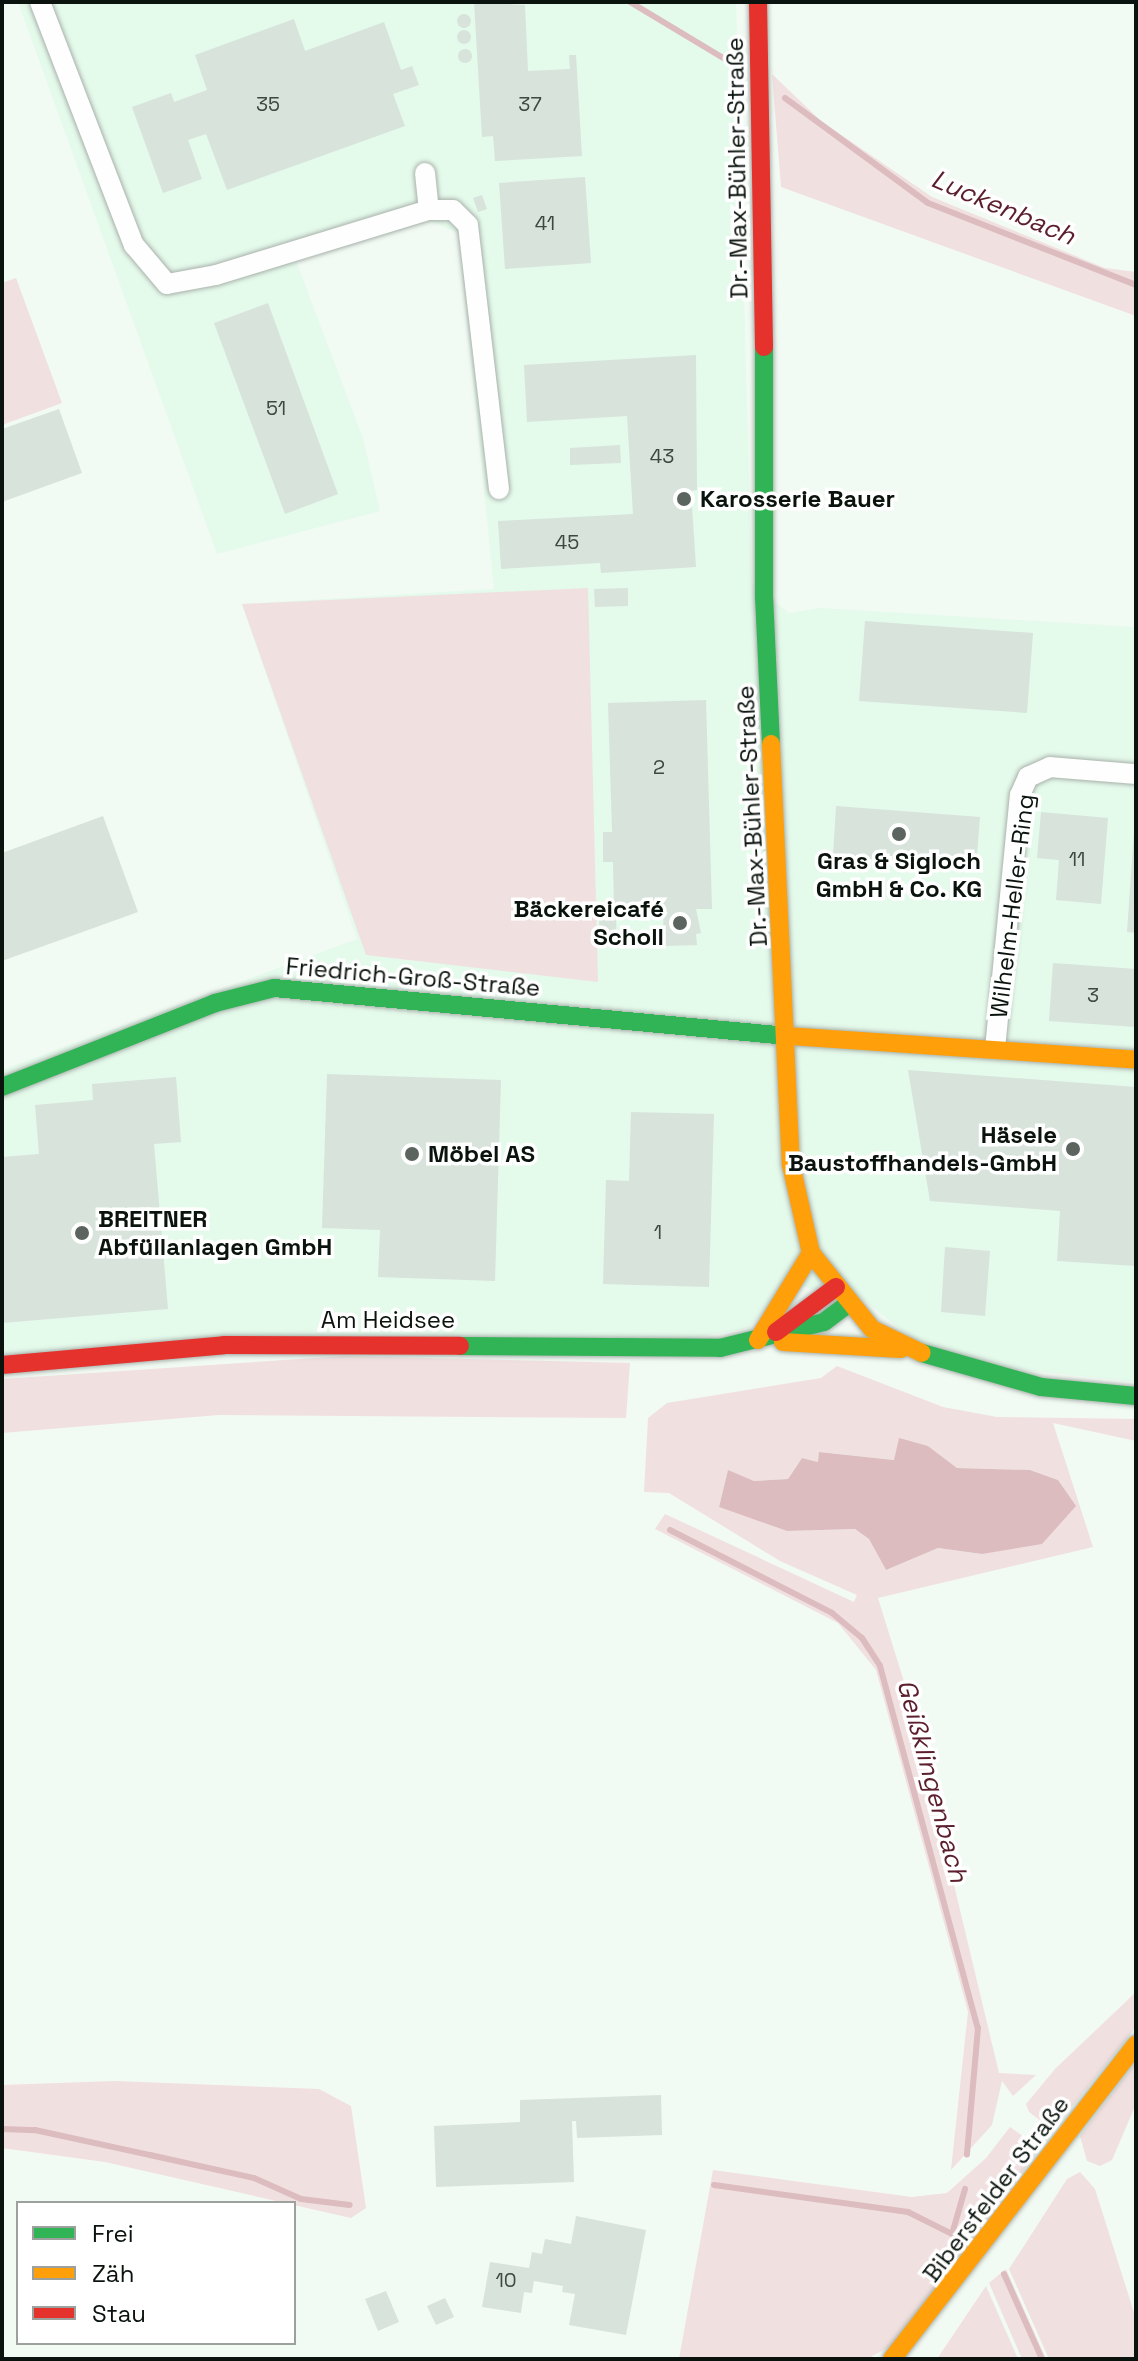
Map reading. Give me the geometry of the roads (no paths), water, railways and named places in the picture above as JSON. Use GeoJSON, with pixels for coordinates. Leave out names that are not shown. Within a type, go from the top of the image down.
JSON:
{"type":"FeatureCollection","features":[{"type":"Feature","properties":{"kind":"street"},"geometry":{"type":"LineString","coordinates":[[40,2],[134,245],[167,284],[216,275],[429,210],[453,210],[468,225],[499,489]]}},
{"type":"Feature","properties":{"kind":"street","name":"Dr.-Max-Bühler-Straße"},"geometry":{"type":"LineString","coordinates":[[758,2],[767,489],[764,596],[788,1036],[791,1165],[811,1253],[848,1304],[872,1329],[911,1350],[1041,1387],[1136,1396]]}},
{"type":"Feature","properties":{"kind":"street"},"geometry":{"type":"LineString","coordinates":[[425,173],[429,210]]}},
{"type":"Feature","properties":{"kind":"street","name":"Wilhelm-Heller-Ring"},"geometry":{"type":"LineString","coordinates":[[995,1049],[1020,795],[1028,777],[1050,767],[1136,774]]}},
{"type":"Feature","properties":{"kind":"street","name":"Friedrich-Groß-Straße"},"geometry":{"type":"LineString","coordinates":[[2,1087],[215,1003],[274,988],[788,1036]]}},
{"type":"Feature","properties":{"kind":"street","name":"Wilhelm-Heller-Ring"},"geometry":{"type":"LineString","coordinates":[[788,1036],[1136,1060]]}},
{"type":"Feature","properties":{"kind":"street"},"geometry":{"type":"LineString","coordinates":[[811,1253],[766,1338],[911,1350]]}},
{"type":"Feature","properties":{"kind":"street","name":"Am Heidsee"},"geometry":{"type":"LineString","coordinates":[[766,1338],[836,1287]]}},
{"type":"Feature","properties":{"kind":"street","name":"Am Heidsee"},"geometry":{"type":"LineString","coordinates":[[2,1365],[224,1345],[648,1350],[720,1348],[824,1322],[848,1304]]}},
{"type":"Feature","properties":{"kind":"street","name":"Bibersfelder Straße"},"geometry":{"type":"LineString","coordinates":[[892,2359],[1136,2045]]}},
{"type":"Feature","properties":{"kind":"waterway","name":"Luckenbach"},"geometry":{"type":"LineString","coordinates":[[630,2],[730,62]]}},
{"type":"Feature","properties":{"kind":"waterway","name":"Luckenbach"},"geometry":{"type":"LineString","coordinates":[[785,98],[928,203],[1136,285]]}},
{"type":"Feature","properties":{"kind":"waterway","name":"Geißklingenbach"},"geometry":{"type":"LineString","coordinates":[[670,1530],[832,1613],[862,1638],[880,1666],[978,2028],[967,2155]]}},
{"type":"Feature","properties":{"kind":"waterway"},"geometry":{"type":"LineString","coordinates":[[2,2129],[35,2130],[150,2155],[254,2178],[301,2199],[350,2205]]}},
{"type":"Feature","properties":{"kind":"waterway","name":"Geißklingenbach"},"geometry":{"type":"LineString","coordinates":[[714,2185],[908,2212],[952,2234],[965,2189]]}},
{"type":"Feature","properties":{"kind":"waterway","name":"Geißklingenbach"},"geometry":{"type":"LineString","coordinates":[[1004,2274],[1042,2359]]}},
{"type":"Feature","properties":{"kind":"place","name":"Karosserie Bauer"},"geometry":{"type":"Point","coordinates":[684,499]}},
{"type":"Feature","properties":{"kind":"place","name":"Gras & Sigloch GmbH & Co. KG"},"geometry":{"type":"Point","coordinates":[899,834]}},
{"type":"Feature","properties":{"kind":"place","name":"Bäckereicafé Scholl"},"geometry":{"type":"Point","coordinates":[680,923]}},
{"type":"Feature","properties":{"kind":"place","name":"Häsele Baustoffhandels-GmbH"},"geometry":{"type":"Point","coordinates":[1073,1149]}},
{"type":"Feature","properties":{"kind":"place","name":"Möbel AS"},"geometry":{"type":"Point","coordinates":[412,1154]}},
{"type":"Feature","properties":{"kind":"place","name":"BREITNER Abfüllanlagen GmbH"},"geometry":{"type":"Point","coordinates":[82,1233]}}]}
